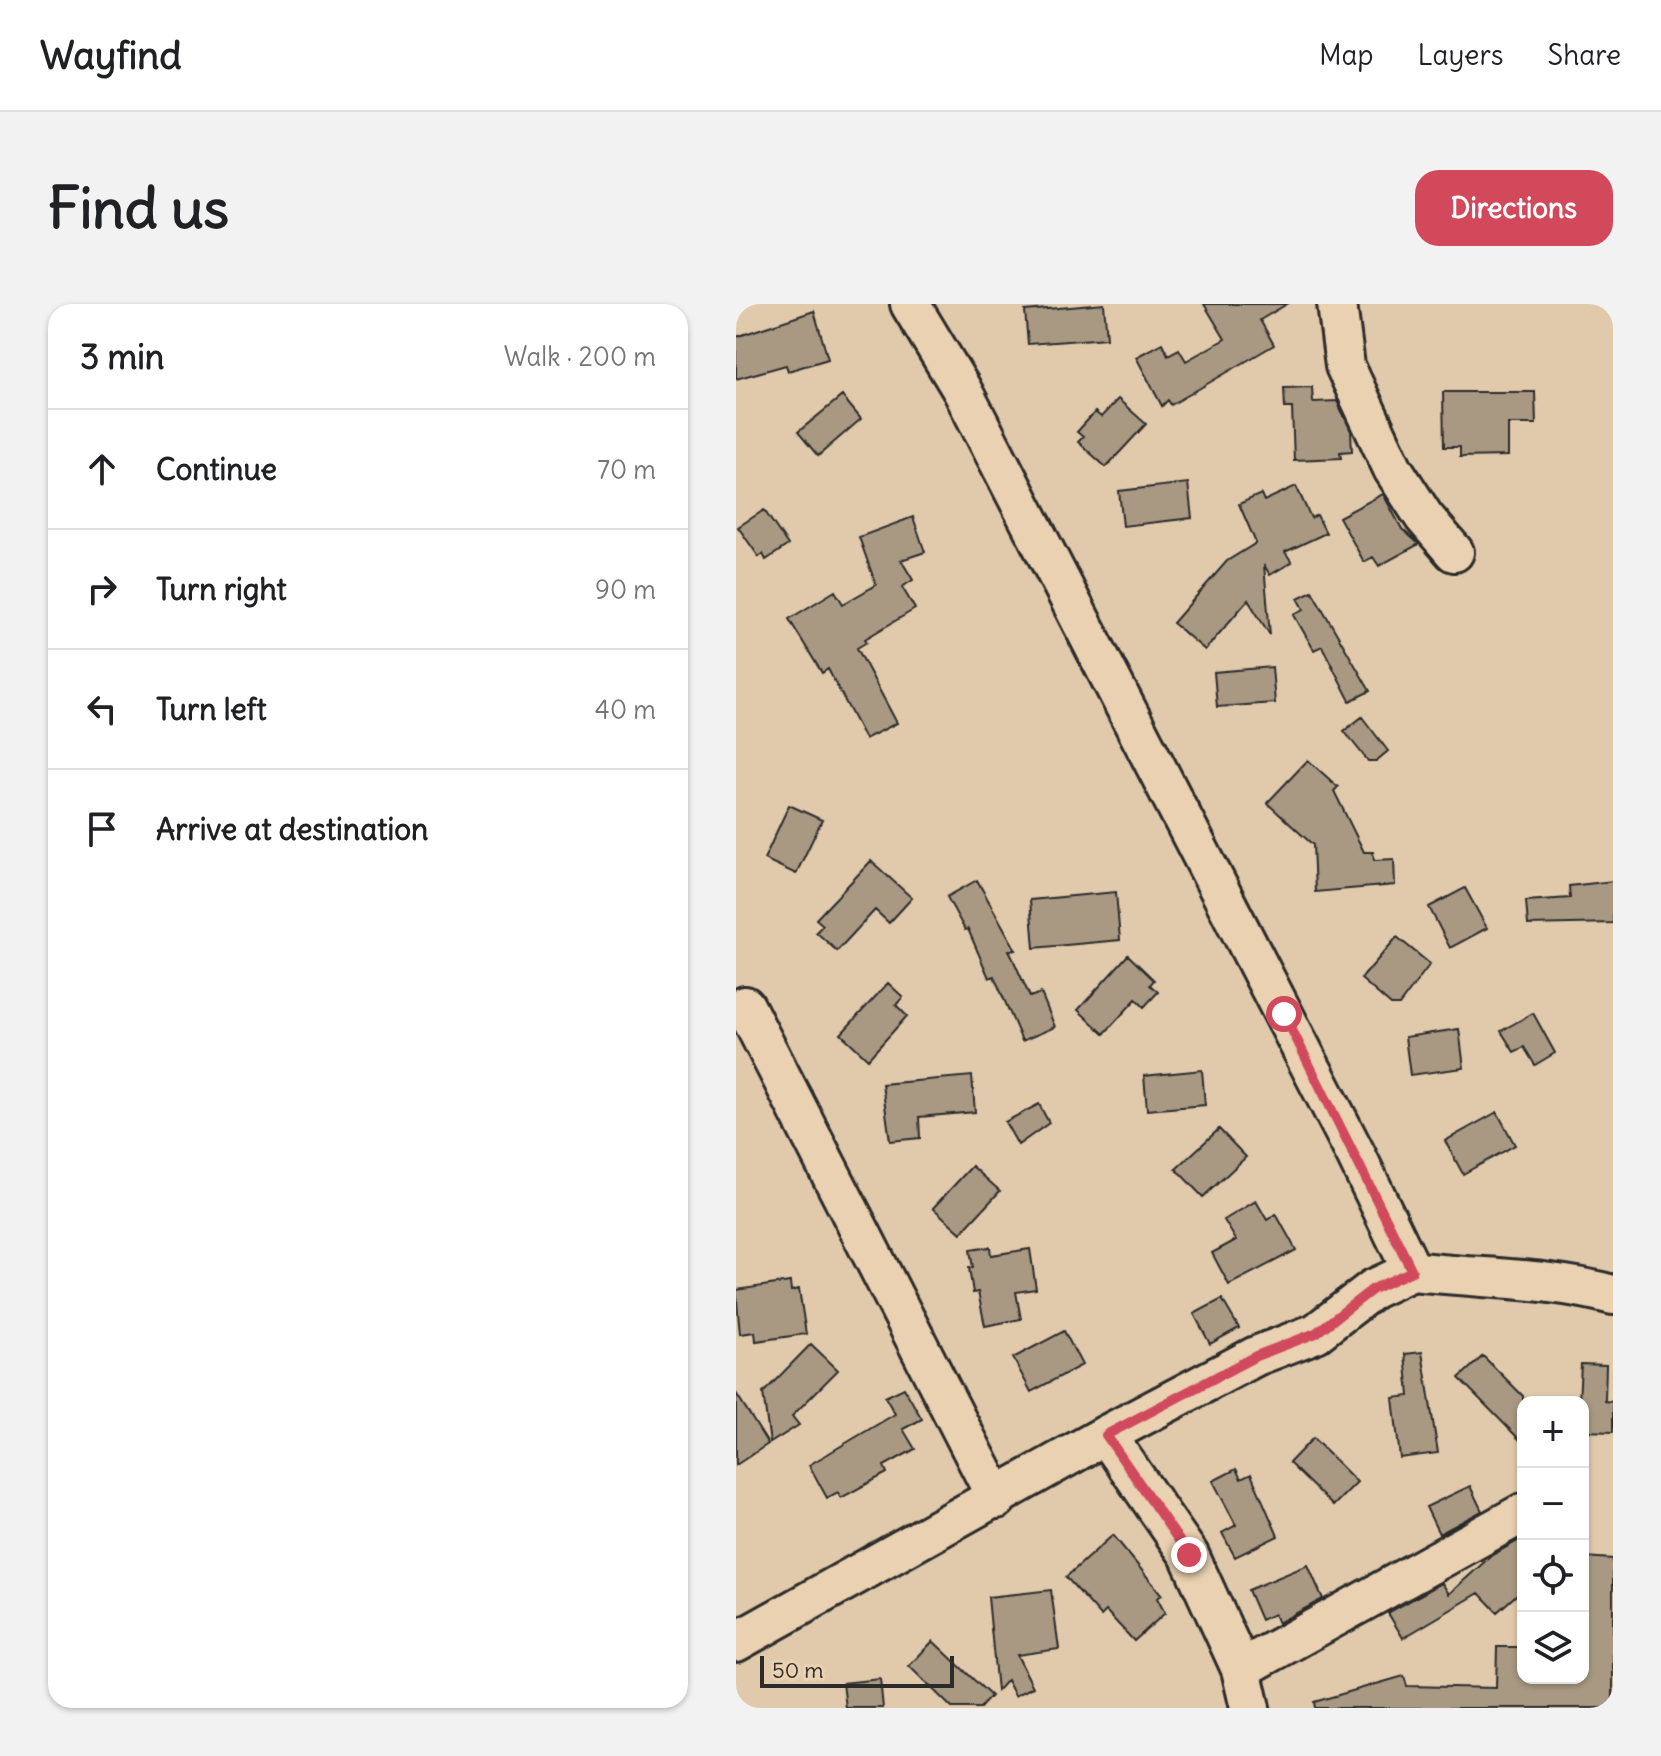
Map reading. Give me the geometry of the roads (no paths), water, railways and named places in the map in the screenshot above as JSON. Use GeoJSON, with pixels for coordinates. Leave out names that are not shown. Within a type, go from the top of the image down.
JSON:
{"type":"FeatureCollection","features":[{"type":"Feature","properties":{"kind":"street"},"geometry":{"type":"LineString","coordinates":[[910,304],[962,390],[1356,1155],[1412,1271]]}},
{"type":"Feature","properties":{"kind":"street"},"geometry":{"type":"LineString","coordinates":[[1339,321],[1345,366],[1393,469],[1424,517],[1454,552]]}},
{"type":"Feature","properties":{"kind":"street"},"geometry":{"type":"LineString","coordinates":[[745,1006],[997,1499]]}},
{"type":"Feature","properties":{"kind":"street"},"geometry":{"type":"LineString","coordinates":[[736,1642],[997,1499],[1106,1435],[1256,1356],[1316,1333],[1373,1289],[1412,1271],[1488,1280],[1568,1284],[1613,1295]]}},
{"type":"Feature","properties":{"kind":"street"},"geometry":{"type":"LineString","coordinates":[[1106,1435],[1189,1555],[1241,1669],[1250,1708]]}},
{"type":"Feature","properties":{"kind":"street"},"geometry":{"type":"LineString","coordinates":[[1241,1669],[1517,1516]]}}]}
